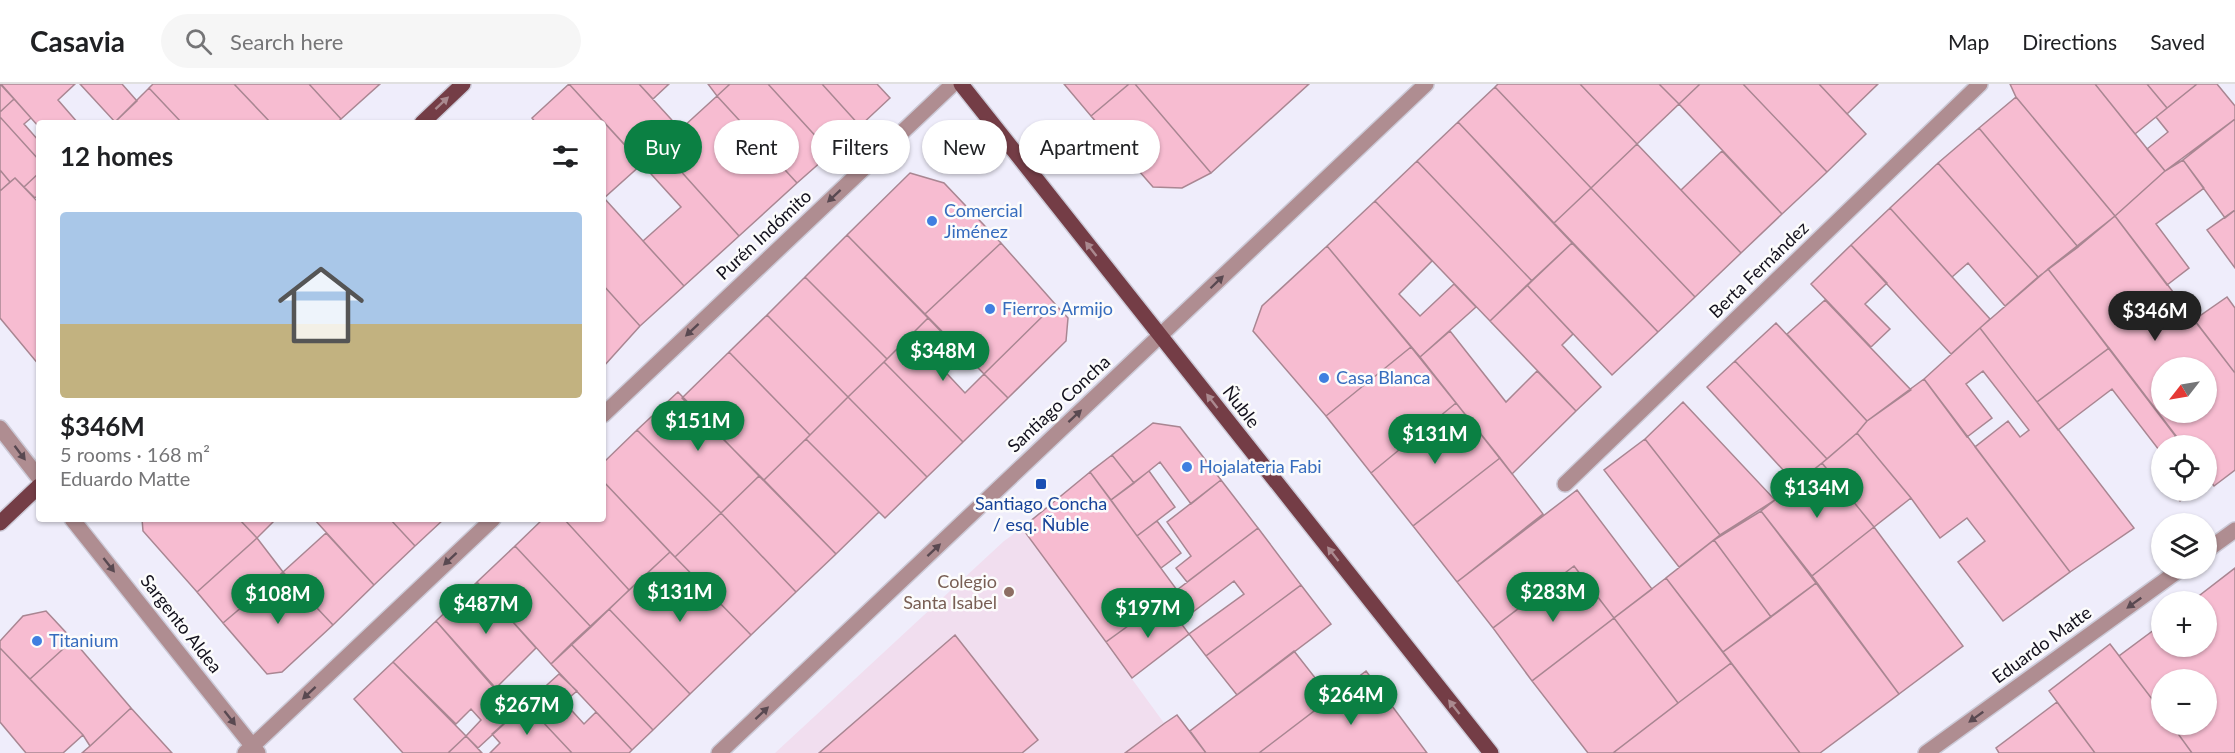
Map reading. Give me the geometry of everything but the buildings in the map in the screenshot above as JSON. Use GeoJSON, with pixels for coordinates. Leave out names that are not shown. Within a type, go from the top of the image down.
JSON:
{"type":"FeatureCollection","features":[{"type":"Feature","properties":{"kind":"main road"},"geometry":{"type":"LineString","coordinates":[[425,120],[463,84]]}},
{"type":"Feature","properties":{"kind":"main road","name":"Ñuble"},"geometry":{"type":"LineString","coordinates":[[961,84],[1491,753]]}},
{"type":"Feature","properties":{"kind":"main road"},"geometry":{"type":"LineString","coordinates":[[0,523],[36,489]]}},
{"type":"Feature","properties":{"kind":"street","name":"Purén Indómito"},"geometry":{"type":"LineString","coordinates":[[606,412],[953,84]]}},
{"type":"Feature","properties":{"kind":"street","name":"Santiago Concha"},"geometry":{"type":"LineString","coordinates":[[719,753],[1426,84]]}},
{"type":"Feature","properties":{"kind":"street","name":"Berta Fernández"},"geometry":{"type":"LineString","coordinates":[[1565,484],[1980,84]]}},
{"type":"Feature","properties":{"kind":"street"},"geometry":{"type":"LineString","coordinates":[[0,428],[36,474]]}},
{"type":"Feature","properties":{"kind":"street","name":"Sargento Aldea"},"geometry":{"type":"LineString","coordinates":[[74,522],[252,751]]}},
{"type":"Feature","properties":{"kind":"street"},"geometry":{"type":"LineString","coordinates":[[252,751],[490,522]]}},
{"type":"Feature","properties":{"kind":"street"},"geometry":{"type":"LineString","coordinates":[[2217,542],[2235,530]]}},
{"type":"Feature","properties":{"kind":"street","name":"Eduardo Matte"},"geometry":{"type":"LineString","coordinates":[[1926,753],[2167,579]]}},
{"type":"Feature","properties":{"kind":"shaded area","name":"Colegio Santa Isabel"},"geometry":{"type":"Polygon","coordinates":[[[1022,528],[1164,723],[1177,715],[1206,753],[775,753],[1004,541],[1022,528]]]}},
{"type":"Feature","properties":{"kind":"place","name":"Comercial Jiménez"},"geometry":{"type":"Point","coordinates":[932,221]}},
{"type":"Feature","properties":{"kind":"place","name":"Fierros Armijo"},"geometry":{"type":"Point","coordinates":[990,309]}},
{"type":"Feature","properties":{"kind":"place","name":"Casa Blanca"},"geometry":{"type":"Point","coordinates":[1324,378]}},
{"type":"Feature","properties":{"kind":"place","name":"Hojalateria Fabi"},"geometry":{"type":"Point","coordinates":[1187,467]}},
{"type":"Feature","properties":{"kind":"place","name":"Santiago Concha / esq. Ñuble"},"geometry":{"type":"Point","coordinates":[1041,484]}},
{"type":"Feature","properties":{"kind":"place","name":"Colegio Santa Isabel"},"geometry":{"type":"Point","coordinates":[1009,592]}},
{"type":"Feature","properties":{"kind":"place","name":"Titanium"},"geometry":{"type":"Point","coordinates":[37,641]}}]}
